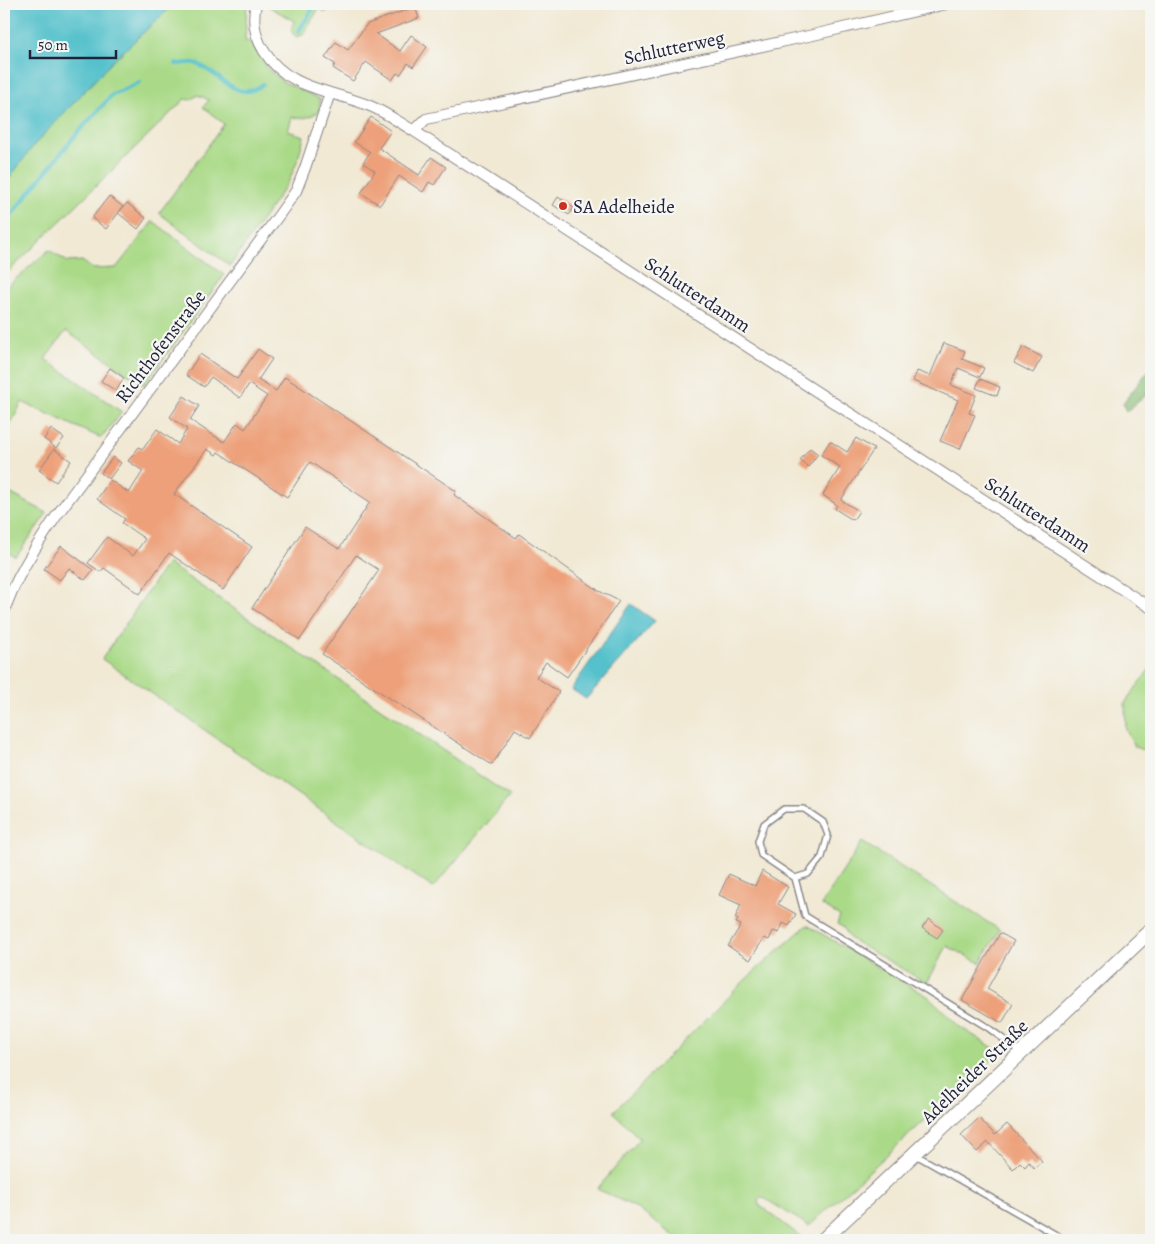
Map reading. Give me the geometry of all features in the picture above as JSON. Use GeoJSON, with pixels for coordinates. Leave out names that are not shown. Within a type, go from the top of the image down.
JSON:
{"type":"FeatureCollection","features":[{"type":"Feature","properties":{"kind":"main road","name":"Adelheider Straße"},"geometry":{"type":"LineString","coordinates":[[823,1240],[1151,930]]}},
{"type":"Feature","properties":{"kind":"street","name":"Schlutterdamm"},"geometry":{"type":"LineString","coordinates":[[256,4],[254,23],[257,41],[268,58],[281,72],[303,84],[371,106],[414,131],[1151,608]]}},
{"type":"Feature","properties":{"kind":"street","name":"Schlutterweg"},"geometry":{"type":"LineString","coordinates":[[414,131],[426,118],[803,37],[946,4]]}},
{"type":"Feature","properties":{"kind":"street","name":"Richthofenstraße"},"geometry":{"type":"LineString","coordinates":[[4,612],[12,588],[24,565],[57,514],[296,191],[306,168],[330,94]]}},
{"type":"Feature","properties":{"kind":"lane"},"geometry":{"type":"LineString","coordinates":[[795,878],[808,874],[822,857],[828,835],[823,822],[804,808],[784,809],[764,824],[758,841],[761,855],[795,878],[805,916],[987,1027],[1022,1052]]}},
{"type":"Feature","properties":{"kind":"lane"},"geometry":{"type":"LineString","coordinates":[[914,1154],[1065,1240]]}},
{"type":"Feature","properties":{"kind":"green space"},"geometry":{"type":"Polygon","coordinates":[[[4,4],[247,4],[245,41],[251,42],[268,69],[282,81],[320,99],[319,111],[313,115],[300,118],[292,117],[288,131],[304,136],[298,159],[289,181],[230,266],[159,213],[224,124],[203,107],[209,100],[198,95],[190,100],[185,99],[4,276],[4,4]]]}},
{"type":"Feature","properties":{"kind":"green space"},"geometry":{"type":"Polygon","coordinates":[[[269,4],[335,4],[326,12],[319,8],[303,35],[297,37],[291,29],[294,21],[268,6],[269,4]]]}},
{"type":"Feature","properties":{"kind":"green space"},"geometry":{"type":"Polygon","coordinates":[[[153,221],[224,275],[144,385],[66,331],[45,359],[122,412],[101,438],[22,402],[4,437],[4,289],[49,250],[68,262],[82,261],[93,269],[116,268],[153,221]]]}},
{"type":"Feature","properties":{"kind":"green space"},"geometry":{"type":"Polygon","coordinates":[[[1151,367],[1151,391],[1126,412],[1123,403],[1151,367]]]}},
{"type":"Feature","properties":{"kind":"green space"},"geometry":{"type":"Polygon","coordinates":[[[4,490],[47,513],[16,557],[4,551],[4,490]]]}},
{"type":"Feature","properties":{"kind":"green space"},"geometry":{"type":"Polygon","coordinates":[[[167,563],[510,796],[433,888],[102,659],[167,563]]]}},
{"type":"Feature","properties":{"kind":"green space"},"geometry":{"type":"Polygon","coordinates":[[[1151,667],[1151,753],[1135,747],[1126,730],[1125,703],[1151,667]]]}},
{"type":"Feature","properties":{"kind":"green space"},"geometry":{"type":"Polygon","coordinates":[[[862,842],[1000,930],[980,963],[947,946],[927,983],[850,939],[844,928],[837,924],[840,916],[821,905],[862,842]]]}},
{"type":"Feature","properties":{"kind":"green space"},"geometry":{"type":"Polygon","coordinates":[[[807,925],[929,997],[960,1027],[1000,1052],[809,1226],[764,1198],[758,1199],[759,1205],[800,1236],[795,1240],[679,1240],[635,1207],[597,1189],[640,1139],[613,1112],[745,980],[807,925]]]}},
{"type":"Feature","properties":{"kind":"water"},"geometry":{"type":"Polygon","coordinates":[[[4,4],[174,4],[112,62],[34,145],[4,185],[4,4]]]}},
{"type":"Feature","properties":{"kind":"water"},"geometry":{"type":"Polygon","coordinates":[[[631,604],[655,621],[586,699],[571,689],[631,604]]]}},
{"type":"Feature","properties":{"kind":"building"},"geometry":{"type":"Polygon","coordinates":[[[415,7],[419,18],[376,34],[400,51],[411,35],[427,47],[413,67],[408,63],[400,75],[397,73],[392,80],[366,62],[353,81],[333,68],[335,64],[325,58],[336,42],[348,50],[367,24],[415,7]]]}},
{"type":"Feature","properties":{"kind":"building"},"geometry":{"type":"Polygon","coordinates":[[[371,117],[391,131],[379,148],[419,175],[431,157],[446,167],[434,185],[429,182],[423,192],[399,176],[380,205],[361,193],[375,171],[363,163],[370,152],[354,142],[371,117]]]}},
{"type":"Feature","properties":{"kind":"building"},"geometry":{"type":"Polygon","coordinates":[[[109,196],[123,207],[106,229],[92,218],[109,196]]]}},
{"type":"Feature","properties":{"kind":"building","name":"SA Adelheide"},"geometry":{"type":"Polygon","coordinates":[[[558,197],[574,208],[569,215],[553,205],[558,197]]]}},
{"type":"Feature","properties":{"kind":"building"},"geometry":{"type":"Polygon","coordinates":[[[127,203],[146,218],[138,229],[118,213],[127,203]]]}},
{"type":"Feature","properties":{"kind":"building"},"geometry":{"type":"Polygon","coordinates":[[[944,343],[965,351],[962,359],[984,368],[980,377],[958,368],[951,385],[976,395],[969,413],[975,415],[960,449],[940,441],[958,400],[913,381],[917,371],[930,376],[944,343]]]}},
{"type":"Feature","properties":{"kind":"building"},"geometry":{"type":"Polygon","coordinates":[[[1023,347],[1042,357],[1033,373],[1014,363],[1023,347]]]}},
{"type":"Feature","properties":{"kind":"building"},"geometry":{"type":"Polygon","coordinates":[[[258,349],[272,359],[258,380],[276,391],[285,377],[456,491],[454,495],[516,538],[519,534],[599,591],[619,601],[567,677],[546,662],[536,677],[559,692],[530,738],[515,729],[492,765],[322,654],[379,570],[356,555],[300,640],[252,608],[305,527],[339,549],[370,502],[310,462],[287,497],[218,452],[216,455],[207,449],[174,494],[252,547],[223,590],[169,553],[140,594],[104,568],[100,572],[88,563],[107,537],[133,556],[145,539],[122,523],[125,519],[97,499],[110,480],[129,493],[143,471],[128,461],[139,447],[143,449],[157,429],[178,444],[187,429],[170,417],[184,396],[199,406],[190,420],[224,442],[237,423],[245,429],[267,396],[249,384],[240,398],[211,377],[204,387],[186,375],[200,354],[237,379],[258,349]]]}},
{"type":"Feature","properties":{"kind":"building"},"geometry":{"type":"Polygon","coordinates":[[[110,368],[124,378],[116,391],[101,381],[110,368]]]}},
{"type":"Feature","properties":{"kind":"building"},"geometry":{"type":"Polygon","coordinates":[[[980,379],[1000,387],[997,396],[976,388],[980,379]]]}},
{"type":"Feature","properties":{"kind":"building"},"geometry":{"type":"Polygon","coordinates":[[[51,429],[64,438],[56,448],[44,439],[51,429]]]}},
{"type":"Feature","properties":{"kind":"building"},"geometry":{"type":"Polygon","coordinates":[[[856,438],[874,449],[841,500],[859,511],[853,520],[835,509],[837,505],[823,495],[840,467],[821,455],[830,441],[847,452],[856,438]]]}},
{"type":"Feature","properties":{"kind":"building"},"geometry":{"type":"Polygon","coordinates":[[[810,448],[818,454],[808,467],[800,460],[810,448]]]}},
{"type":"Feature","properties":{"kind":"building"},"geometry":{"type":"Polygon","coordinates":[[[54,449],[71,461],[56,482],[39,470],[54,449]]]}},
{"type":"Feature","properties":{"kind":"building"},"geometry":{"type":"Polygon","coordinates":[[[113,457],[121,463],[109,479],[101,473],[113,457]]]}},
{"type":"Feature","properties":{"kind":"building"},"geometry":{"type":"Polygon","coordinates":[[[61,546],[93,570],[85,580],[69,568],[60,580],[44,569],[61,546]]]}},
{"type":"Feature","properties":{"kind":"building"},"geometry":{"type":"Polygon","coordinates":[[[762,871],[788,887],[778,904],[796,914],[789,926],[783,923],[779,933],[773,931],[769,940],[764,938],[750,960],[728,946],[741,925],[736,923],[738,920],[735,918],[741,905],[719,895],[729,874],[755,886],[762,871]]]}},
{"type":"Feature","properties":{"kind":"building"},"geometry":{"type":"Polygon","coordinates":[[[929,919],[943,930],[937,938],[922,928],[929,919]]]}},
{"type":"Feature","properties":{"kind":"building"},"geometry":{"type":"Polygon","coordinates":[[[1000,933],[1014,941],[987,989],[1013,1004],[1002,1023],[962,1000],[1000,933]]]}},
{"type":"Feature","properties":{"kind":"building"},"geometry":{"type":"Polygon","coordinates":[[[979,1118],[995,1135],[1007,1124],[1042,1161],[1034,1168],[1029,1162],[1025,1167],[1020,1162],[1013,1169],[988,1142],[977,1152],[961,1135],[979,1118]]]}},
{"type":"Feature","properties":{"kind":"waterway"},"geometry":{"type":"LineString","coordinates":[[298,32],[316,4]]}},
{"type":"Feature","properties":{"kind":"waterway"},"geometry":{"type":"LineString","coordinates":[[176,64],[195,63],[236,89],[254,90],[263,84]]}},
{"type":"Feature","properties":{"kind":"waterway"},"geometry":{"type":"LineString","coordinates":[[4,224],[74,137],[112,95],[140,82]]}},
{"type":"Feature","properties":{"kind":"place","name":"SA Adelheide"},"geometry":{"type":"Point","coordinates":[563,206]}}]}
